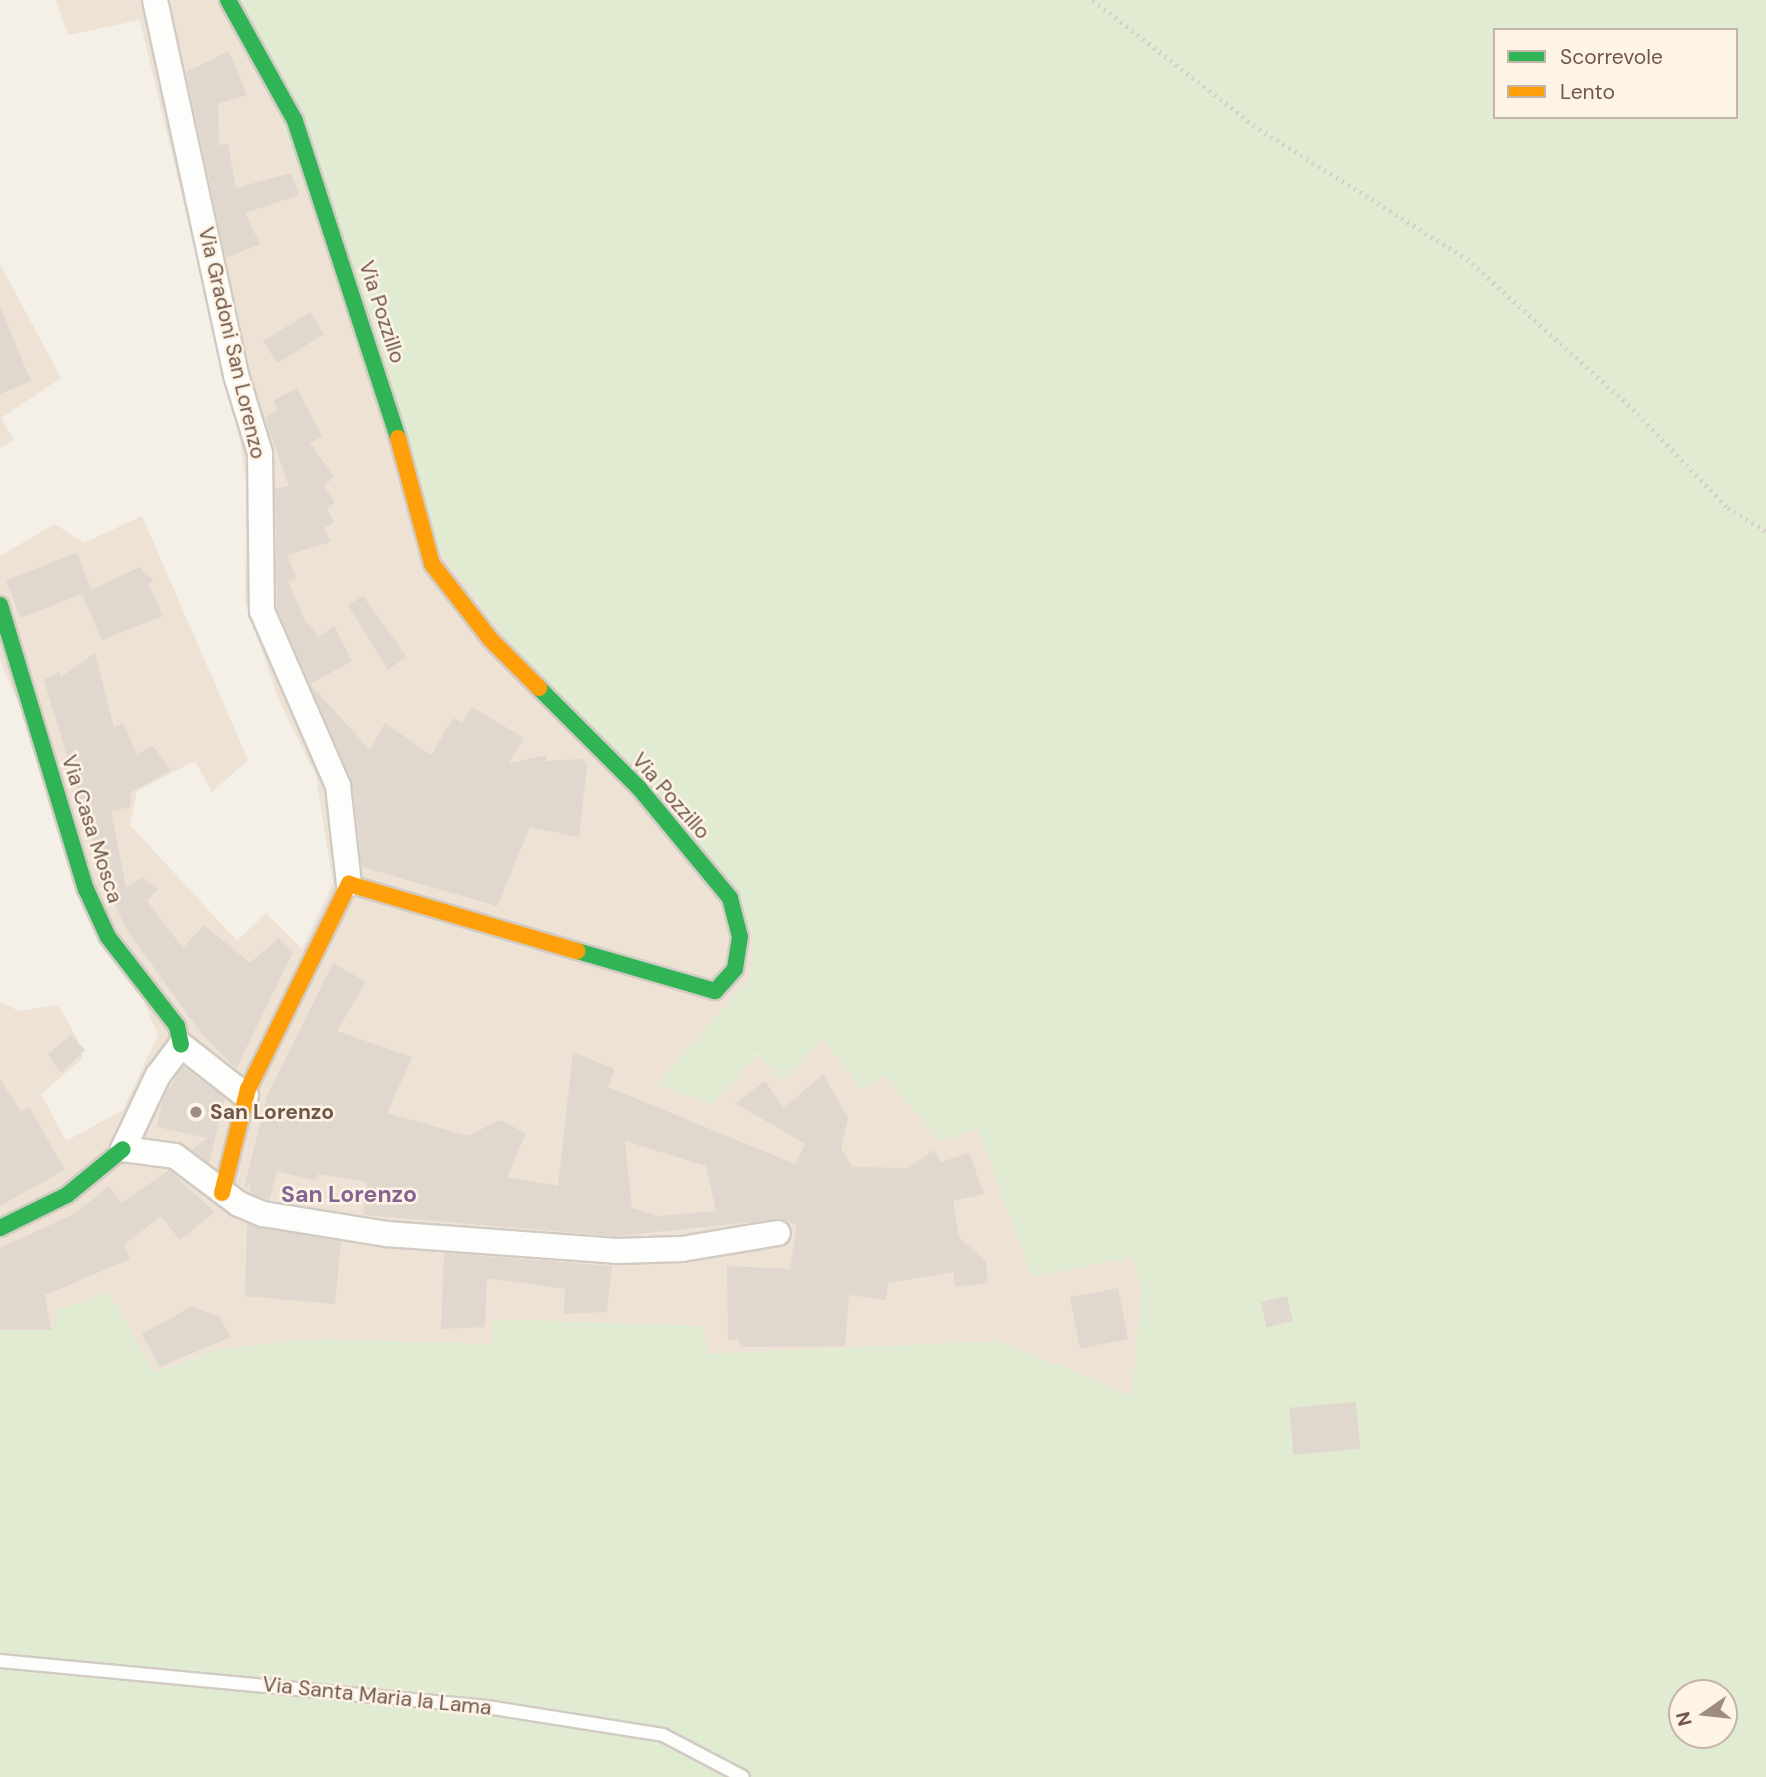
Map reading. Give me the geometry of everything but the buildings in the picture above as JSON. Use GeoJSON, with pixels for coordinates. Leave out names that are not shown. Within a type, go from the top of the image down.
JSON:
{"type":"FeatureCollection","features":[{"type":"Feature","properties":{"kind":"street","name":"Via Gradoni San Lorenzo"},"geometry":{"type":"LineString","coordinates":[[155,0],[236,375],[260,453],[262,611],[338,786],[349,884]]}},
{"type":"Feature","properties":{"kind":"street","name":"Via Pozzillo"},"geometry":{"type":"LineString","coordinates":[[228,0],[295,121],[378,363],[432,564],[491,640],[639,788],[730,898],[740,937],[735,969],[715,991],[349,884]]}},
{"type":"Feature","properties":{"kind":"street","name":"Via Casa Mosca"},"geometry":{"type":"LineString","coordinates":[[0,605],[86,889],[108,937],[177,1026],[181,1045]]}},
{"type":"Feature","properties":{"kind":"street"},"geometry":{"type":"LineString","coordinates":[[222,1192],[246,1097],[349,884]]}},
{"type":"Feature","properties":{"kind":"street"},"geometry":{"type":"LineString","coordinates":[[0,1228],[67,1195],[123,1149],[158,1075],[181,1045],[246,1097]]}},
{"type":"Feature","properties":{"kind":"street"},"geometry":{"type":"LineString","coordinates":[[123,1149],[175,1156],[222,1192],[263,1214],[387,1234],[616,1251],[682,1249],[778,1233]]}},
{"type":"Feature","properties":{"kind":"lane","name":"Via Santa Maria la Lama"},"geometry":{"type":"LineString","coordinates":[[0,1661],[487,1707],[663,1735],[743,1777]]}},
{"type":"Feature","properties":{"kind":"path"},"geometry":{"type":"LineString","coordinates":[[1093,0],[1259,129],[1467,259],[1633,408],[1728,508],[1766,531]]}},
{"type":"Feature","properties":{"kind":"shaded area"},"geometry":{"type":"Polygon","coordinates":[[[56,0],[236,0],[754,935],[750,978],[656,1085],[822,1038],[861,1088],[883,1075],[940,1140],[978,1128],[1032,1277],[1132,1257],[1142,1287],[1132,1397],[999,1341],[707,1354],[704,1326],[493,1320],[493,1344],[316,1339],[223,1349],[154,1372],[54,1329],[0,1329],[0,1001],[18,1011],[58,1005],[77,1038],[83,1058],[41,1094],[66,1141],[123,1110],[158,1035],[0,660],[0,556],[55,524],[84,543],[142,516],[248,760],[212,792],[195,761],[137,791],[130,825],[237,941],[266,913],[302,949],[333,883],[316,776],[278,698],[245,601],[246,485],[240,440],[140,20],[68,35],[56,0]]]}},
{"type":"Feature","properties":{"kind":"shaded area"},"geometry":{"type":"Polygon","coordinates":[[[0,264],[61,378],[1,418],[14,440],[0,448],[0,264]]]}},
{"type":"Feature","properties":{"kind":"green space"},"geometry":{"type":"Polygon","coordinates":[[[236,0],[1766,0],[1766,1777],[0,1777],[0,1329],[54,1329],[57,1310],[109,1293],[154,1372],[223,1349],[316,1339],[492,1344],[493,1319],[704,1326],[707,1354],[999,1341],[1132,1396],[1142,1288],[1132,1257],[1032,1277],[978,1129],[940,1140],[883,1075],[862,1089],[822,1038],[783,1081],[758,1054],[712,1104],[656,1085],[750,978],[754,934],[488,616],[436,545],[236,0]]]}},
{"type":"Feature","properties":{"kind":"traffic: fast"},"geometry":{"type":"LineString","coordinates":[[228,0],[295,121],[398,438]]}},
{"type":"Feature","properties":{"kind":"traffic: fast"},"geometry":{"type":"LineString","coordinates":[[0,605],[86,889],[108,937],[177,1026],[181,1045]]}},
{"type":"Feature","properties":{"kind":"traffic: fast"},"geometry":{"type":"LineString","coordinates":[[539,688],[639,788],[730,898],[740,937],[735,969],[715,991],[577,951]]}},
{"type":"Feature","properties":{"kind":"traffic: fast"},"geometry":{"type":"LineString","coordinates":[[0,1228],[67,1195],[123,1149]]}},
{"type":"Feature","properties":{"kind":"traffic: slow"},"geometry":{"type":"LineString","coordinates":[[398,438],[432,564],[491,640],[539,688]]}},
{"type":"Feature","properties":{"kind":"traffic: slow"},"geometry":{"type":"LineString","coordinates":[[222,1193],[248,1089],[349,884],[577,951]]}},
{"type":"Feature","properties":{"kind":"place","name":"San Lorenzo"},"geometry":{"type":"Point","coordinates":[196,1112]}},
{"type":"Feature","properties":{"kind":"district","name":"San Lorenzo"},"geometry":{"type":"Point","coordinates":[349,1194]}}]}
